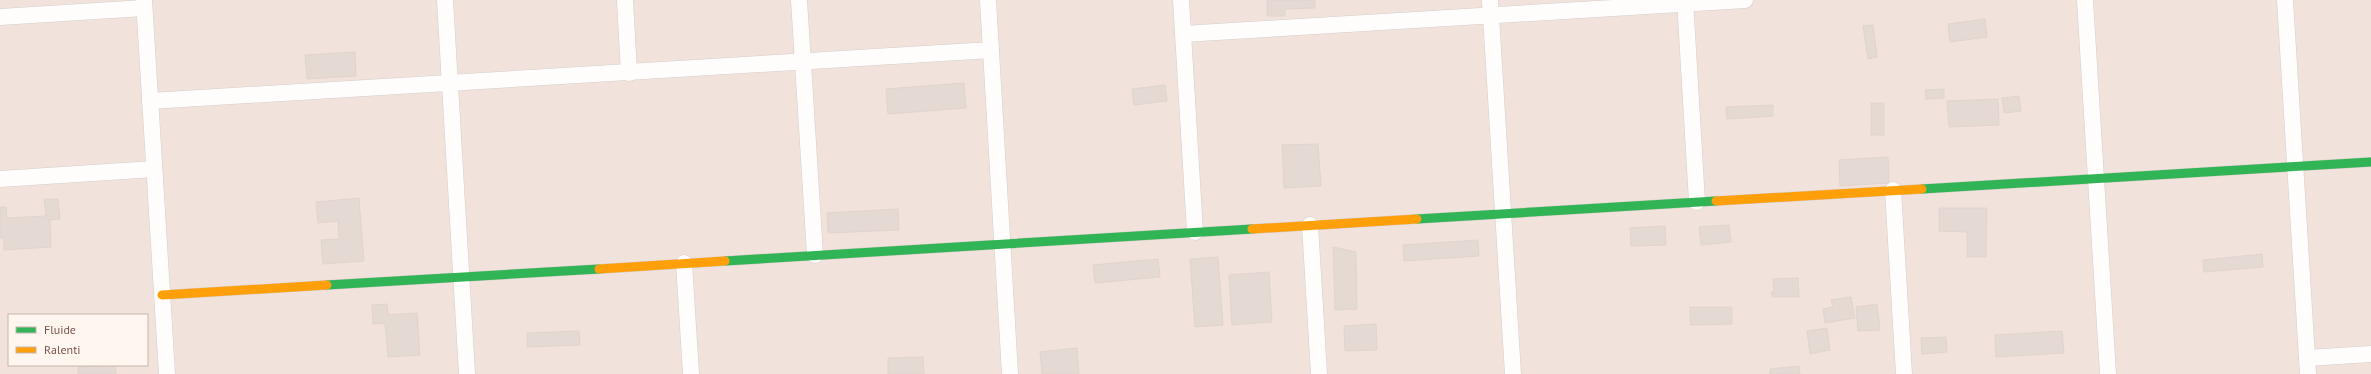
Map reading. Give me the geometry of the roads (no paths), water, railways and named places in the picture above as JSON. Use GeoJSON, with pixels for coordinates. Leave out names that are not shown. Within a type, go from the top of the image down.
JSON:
{"type":"FeatureCollection","features":[{"type":"Feature","properties":{"kind":"street"},"geometry":{"type":"LineString","coordinates":[[445,0],[467,374]]}},
{"type":"Feature","properties":{"kind":"street"},"geometry":{"type":"LineString","coordinates":[[625,0],[630,72]]}},
{"type":"Feature","properties":{"kind":"street"},"geometry":{"type":"LineString","coordinates":[[799,0],[814,255]]}},
{"type":"Feature","properties":{"kind":"street"},"geometry":{"type":"LineString","coordinates":[[988,0],[1010,374]]}},
{"type":"Feature","properties":{"kind":"street"},"geometry":{"type":"LineString","coordinates":[[1181,0],[1195,232]]}},
{"type":"Feature","properties":{"kind":"street"},"geometry":{"type":"LineString","coordinates":[[1183,34],[1491,8],[1745,0]]}},
{"type":"Feature","properties":{"kind":"street"},"geometry":{"type":"LineString","coordinates":[[2085,0],[2108,374]]}},
{"type":"Feature","properties":{"kind":"street"},"geometry":{"type":"LineString","coordinates":[[2285,0],[2308,374]]}},
{"type":"Feature","properties":{"kind":"street"},"geometry":{"type":"LineString","coordinates":[[1685,2],[1697,202]]}},
{"type":"Feature","properties":{"kind":"street"},"geometry":{"type":"LineString","coordinates":[[0,17],[144,4],[166,374]]}},
{"type":"Feature","properties":{"kind":"street"},"geometry":{"type":"LineString","coordinates":[[1491,8],[1513,374]]}},
{"type":"Feature","properties":{"kind":"street"},"geometry":{"type":"LineString","coordinates":[[150,101],[991,50]]}},
{"type":"Feature","properties":{"kind":"street"},"geometry":{"type":"LineString","coordinates":[[162,295],[2371,162]]}},
{"type":"Feature","properties":{"kind":"street"},"geometry":{"type":"LineString","coordinates":[[0,179],[154,169]]}},
{"type":"Feature","properties":{"kind":"street"},"geometry":{"type":"LineString","coordinates":[[1893,190],[1904,374]]}},
{"type":"Feature","properties":{"kind":"street"},"geometry":{"type":"LineString","coordinates":[[1310,226],[1319,374]]}},
{"type":"Feature","properties":{"kind":"street"},"geometry":{"type":"LineString","coordinates":[[684,263],[691,374]]}},
{"type":"Feature","properties":{"kind":"street"},"geometry":{"type":"LineString","coordinates":[[2307,358],[2371,354]]}}]}
